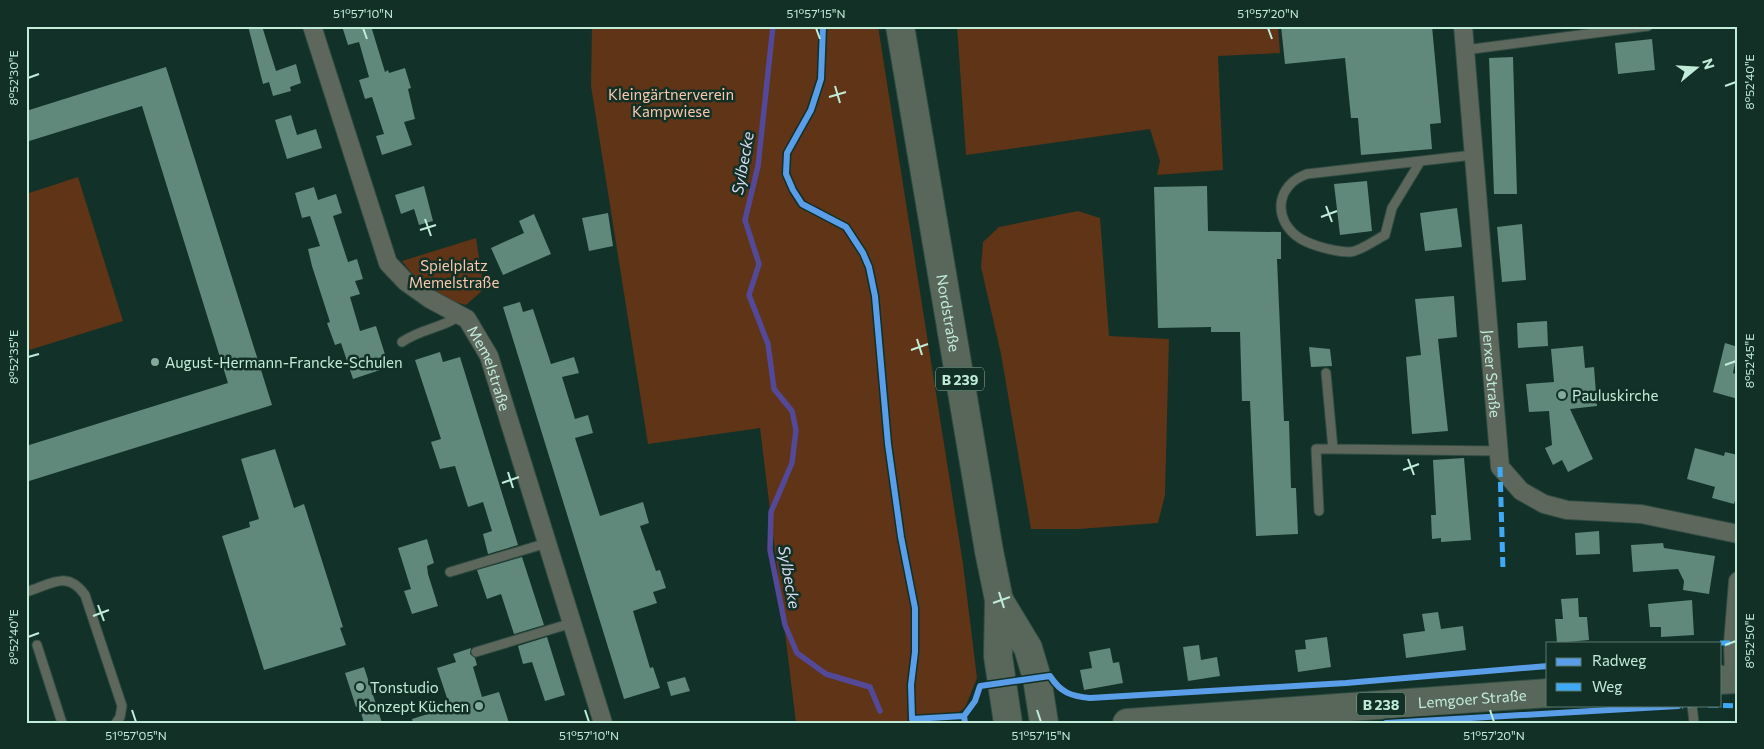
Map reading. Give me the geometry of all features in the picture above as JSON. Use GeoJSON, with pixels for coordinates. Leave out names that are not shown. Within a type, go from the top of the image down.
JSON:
{"type":"FeatureCollection","features":[{"type":"Feature","properties":{"kind":"main road","name":"Nordstraße"},"geometry":{"type":"LineString","coordinates":[[900,26],[988,551],[999,600],[998,656],[1008,723]]}},
{"type":"Feature","properties":{"kind":"main road","name":"Nordstraße"},"geometry":{"type":"LineString","coordinates":[[999,600],[1028,648],[1037,678],[1044,723]]}},
{"type":"Feature","properties":{"kind":"main road","name":"Lemgoer Straße"},"geometry":{"type":"LineString","coordinates":[[1126,723],[1546,693]]}},
{"type":"Feature","properties":{"kind":"street","name":"Memelstraße"},"geometry":{"type":"LineString","coordinates":[[312,26],[388,263],[406,282],[430,299],[461,314],[476,331],[489,356],[603,723]]}},
{"type":"Feature","properties":{"kind":"street","name":"Jerxer Straße"},"geometry":{"type":"LineString","coordinates":[[1462,26],[1500,467],[1520,490],[1544,504],[1567,510],[1641,514],[1738,534]]}},
{"type":"Feature","properties":{"kind":"street"},"geometry":{"type":"LineString","coordinates":[[1731,680],[1738,581]]}},
{"type":"Feature","properties":{"kind":"lane"},"geometry":{"type":"LineString","coordinates":[[1465,50],[1648,26]]}},
{"type":"Feature","properties":{"kind":"lane"},"geometry":{"type":"LineString","coordinates":[[1420,162],[1392,208],[1385,235],[1356,250],[1349,252],[1322,246],[1301,238],[1285,222],[1280,203],[1294,179],[1307,174],[1473,155]]}},
{"type":"Feature","properties":{"kind":"lane"},"geometry":{"type":"LineString","coordinates":[[402,342],[449,323],[461,314]]}},
{"type":"Feature","properties":{"kind":"lane"},"geometry":{"type":"LineString","coordinates":[[1326,372],[1332,448]]}},
{"type":"Feature","properties":{"kind":"lane"},"geometry":{"type":"LineString","coordinates":[[1319,511],[1316,449],[1500,451]]}},
{"type":"Feature","properties":{"kind":"lane"},"geometry":{"type":"LineString","coordinates":[[450,572],[547,543]]}},
{"type":"Feature","properties":{"kind":"lane"},"geometry":{"type":"LineString","coordinates":[[26,592],[65,580],[76,583],[85,595],[122,706],[120,717],[116,723]]}},
{"type":"Feature","properties":{"kind":"lane"},"geometry":{"type":"LineString","coordinates":[[476,652],[572,623]]}},
{"type":"Feature","properties":{"kind":"lane"},"geometry":{"type":"LineString","coordinates":[[37,644],[62,723]]}},
{"type":"Feature","properties":{"kind":"lane"},"geometry":{"type":"LineString","coordinates":[[1692,706],[1694,723]]}},
{"type":"Feature","properties":{"kind":"green space","name":"Kleingärtnerverein Kampwiese"},"geometry":{"type":"Polygon","coordinates":[[[592,26],[878,26],[963,564],[977,678],[965,708],[944,722],[796,723],[760,428],[648,444],[591,86],[592,26]]]}},
{"type":"Feature","properties":{"kind":"green space"},"geometry":{"type":"Polygon","coordinates":[[[957,26],[1278,26],[1280,53],[1218,56],[1223,170],[1157,175],[1160,161],[1150,129],[966,155],[957,26]]]}},
{"type":"Feature","properties":{"kind":"green space"},"geometry":{"type":"Polygon","coordinates":[[[78,177],[123,321],[26,351],[26,194],[78,177]]]}},
{"type":"Feature","properties":{"kind":"green space"},"geometry":{"type":"Polygon","coordinates":[[[1078,211],[1100,218],[1109,336],[1169,339],[1165,495],[1158,523],[1079,529],[1031,529],[1001,354],[981,267],[983,242],[999,227],[1078,211]]]}},
{"type":"Feature","properties":{"kind":"green space","name":"Spielplatz Memelstraße"},"geometry":{"type":"Polygon","coordinates":[[[476,238],[484,289],[466,305],[446,299],[430,289],[402,261],[476,238]]]}},
{"type":"Feature","properties":{"kind":"building"},"geometry":{"type":"Polygon","coordinates":[[[248,26],[262,26],[276,71],[296,64],[301,83],[290,87],[291,91],[273,96],[269,82],[263,84],[248,26]]]}},
{"type":"Feature","properties":{"kind":"building"},"geometry":{"type":"Polygon","coordinates":[[[342,26],[371,26],[385,72],[388,70],[389,73],[405,68],[411,88],[408,89],[415,119],[404,122],[412,145],[382,155],[376,136],[384,134],[372,97],[365,99],[359,80],[369,77],[359,42],[348,45],[342,26]]]}},
{"type":"Feature","properties":{"kind":"building"},"geometry":{"type":"Polygon","coordinates":[[[1281,26],[1432,26],[1441,123],[1430,124],[1432,149],[1361,155],[1358,118],[1351,118],[1345,58],[1285,64],[1281,26]]]}},
{"type":"Feature","properties":{"kind":"building"},"geometry":{"type":"Polygon","coordinates":[[[1652,39],[1655,70],[1618,74],[1615,43],[1652,39]]]}},
{"type":"Feature","properties":{"kind":"building"},"geometry":{"type":"Polygon","coordinates":[[[1513,57],[1517,194],[1494,194],[1489,58],[1513,57]]]}},
{"type":"Feature","properties":{"kind":"building"},"geometry":{"type":"Polygon","coordinates":[[[166,67],[272,405],[26,482],[26,446],[228,383],[142,106],[26,142],[26,111],[166,67]]]}},
{"type":"Feature","properties":{"kind":"building"},"geometry":{"type":"Polygon","coordinates":[[[291,115],[297,135],[316,129],[322,148],[287,159],[275,120],[291,115]]]}},
{"type":"Feature","properties":{"kind":"building"},"geometry":{"type":"Polygon","coordinates":[[[1367,181],[1372,231],[1340,235],[1334,184],[1367,181]]]}},
{"type":"Feature","properties":{"kind":"building"},"geometry":{"type":"Polygon","coordinates":[[[424,186],[433,221],[419,225],[414,209],[401,214],[395,195],[424,186]]]}},
{"type":"Feature","properties":{"kind":"building"},"geometry":{"type":"Polygon","coordinates":[[[1207,186],[1208,231],[1281,232],[1281,259],[1277,259],[1284,421],[1289,421],[1291,488],[1296,488],[1298,534],[1256,536],[1250,401],[1242,401],[1240,332],[1211,332],[1211,327],[1158,328],[1154,187],[1207,186]]]}},
{"type":"Feature","properties":{"kind":"building"},"geometry":{"type":"Polygon","coordinates":[[[314,187],[318,200],[336,194],[342,213],[333,216],[348,262],[357,259],[363,279],[355,281],[360,294],[350,297],[360,331],[376,326],[389,367],[353,379],[341,343],[335,345],[327,323],[330,322],[308,249],[320,246],[310,216],[302,218],[295,193],[314,187]]]}},
{"type":"Feature","properties":{"kind":"building"},"geometry":{"type":"Polygon","coordinates":[[[1457,208],[1462,247],[1425,251],[1420,213],[1457,208]]]}},
{"type":"Feature","properties":{"kind":"building"},"geometry":{"type":"Polygon","coordinates":[[[608,213],[613,246],[589,251],[582,218],[608,213]]]}},
{"type":"Feature","properties":{"kind":"building"},"geometry":{"type":"Polygon","coordinates":[[[534,214],[551,254],[503,275],[491,248],[524,233],[519,221],[534,214]]]}},
{"type":"Feature","properties":{"kind":"building"},"geometry":{"type":"Polygon","coordinates":[[[1522,224],[1526,280],[1502,282],[1497,227],[1522,224]]]}},
{"type":"Feature","properties":{"kind":"building"},"geometry":{"type":"Polygon","coordinates":[[[1454,296],[1457,337],[1438,339],[1448,431],[1412,434],[1406,357],[1421,355],[1415,299],[1454,296]]]}},
{"type":"Feature","properties":{"kind":"building"},"geometry":{"type":"Polygon","coordinates":[[[520,302],[523,312],[533,309],[551,364],[574,357],[579,373],[562,377],[575,419],[588,415],[593,433],[575,438],[600,516],[643,502],[649,523],[640,526],[656,571],[660,570],[666,588],[653,592],[657,603],[633,611],[650,668],[653,667],[660,688],[624,699],[503,307],[520,302]]]}},
{"type":"Feature","properties":{"kind":"building"},"geometry":{"type":"Polygon","coordinates":[[[1547,321],[1548,346],[1518,348],[1517,323],[1547,321]]]}},
{"type":"Feature","properties":{"kind":"building"},"geometry":{"type":"Polygon","coordinates":[[[1725,343],[1738,347],[1733,373],[1738,375],[1738,399],[1713,392],[1725,343]]]}},
{"type":"Feature","properties":{"kind":"building"},"geometry":{"type":"Polygon","coordinates":[[[1583,346],[1585,368],[1594,367],[1597,406],[1570,409],[1593,459],[1568,472],[1562,460],[1553,465],[1545,448],[1552,445],[1549,411],[1529,412],[1526,384],[1554,382],[1551,349],[1583,346]]]}},
{"type":"Feature","properties":{"kind":"building"},"geometry":{"type":"Polygon","coordinates":[[[1309,347],[1330,349],[1332,366],[1311,367],[1309,347]]]}},
{"type":"Feature","properties":{"kind":"building"},"geometry":{"type":"Polygon","coordinates":[[[440,352],[443,362],[460,357],[518,545],[488,554],[483,534],[492,531],[483,502],[468,507],[455,466],[440,469],[431,442],[441,439],[415,360],[440,352]]]}},
{"type":"Feature","properties":{"kind":"building"},"geometry":{"type":"Polygon","coordinates":[[[1695,448],[1724,456],[1725,452],[1738,455],[1738,491],[1734,504],[1712,498],[1715,487],[1687,479],[1695,448]]]}},
{"type":"Feature","properties":{"kind":"building"},"geometry":{"type":"Polygon","coordinates":[[[275,449],[294,508],[304,504],[343,627],[340,628],[346,645],[264,670],[222,536],[250,527],[249,522],[259,519],[241,459],[275,449]]]}},
{"type":"Feature","properties":{"kind":"building"},"geometry":{"type":"Polygon","coordinates":[[[1464,458],[1471,540],[1441,542],[1441,538],[1432,539],[1431,515],[1436,515],[1433,460],[1464,458]]]}},
{"type":"Feature","properties":{"kind":"building"},"geometry":{"type":"Polygon","coordinates":[[[1599,531],[1600,554],[1576,555],[1575,533],[1599,531]]]}},
{"type":"Feature","properties":{"kind":"building"},"geometry":{"type":"Polygon","coordinates":[[[427,539],[434,563],[427,566],[428,574],[438,606],[412,614],[404,591],[411,589],[398,548],[427,539]]]}},
{"type":"Feature","properties":{"kind":"building"},"geometry":{"type":"Polygon","coordinates":[[[1663,543],[1664,548],[1715,556],[1709,594],[1683,590],[1684,581],[1678,569],[1633,572],[1631,545],[1663,543]]]}},
{"type":"Feature","properties":{"kind":"building"},"geometry":{"type":"Polygon","coordinates":[[[522,557],[544,625],[514,634],[501,594],[487,599],[477,570],[522,557]]]}},
{"type":"Feature","properties":{"kind":"building"},"geometry":{"type":"Polygon","coordinates":[[[1578,598],[1579,617],[1587,617],[1589,640],[1557,642],[1555,619],[1563,619],[1561,599],[1578,598]]]}},
{"type":"Feature","properties":{"kind":"building"},"geometry":{"type":"Polygon","coordinates":[[[1692,600],[1694,635],[1661,637],[1661,627],[1650,627],[1648,604],[1692,600]]]}},
{"type":"Feature","properties":{"kind":"building"},"geometry":{"type":"Polygon","coordinates":[[[1438,612],[1441,629],[1463,626],[1466,650],[1406,658],[1403,634],[1425,631],[1422,614],[1438,612]]]}},
{"type":"Feature","properties":{"kind":"building"},"geometry":{"type":"Polygon","coordinates":[[[547,637],[565,695],[545,701],[532,662],[523,664],[518,646],[547,637]]]}},
{"type":"Feature","properties":{"kind":"building"},"geometry":{"type":"Polygon","coordinates":[[[1327,637],[1331,667],[1298,672],[1295,650],[1306,649],[1305,640],[1327,637]]]}},
{"type":"Feature","properties":{"kind":"building"},"geometry":{"type":"Polygon","coordinates":[[[1199,645],[1201,660],[1217,657],[1220,676],[1188,681],[1183,647],[1199,645]]]}},
{"type":"Feature","properties":{"kind":"building"},"geometry":{"type":"Polygon","coordinates":[[[471,648],[470,654],[475,658],[477,665],[473,667],[482,697],[499,692],[509,723],[413,723],[412,719],[450,707],[437,668],[456,662],[453,654],[471,648]]]}},
{"type":"Feature","properties":{"kind":"building"},"geometry":{"type":"Polygon","coordinates":[[[1110,648],[1113,663],[1119,662],[1123,683],[1084,690],[1080,670],[1092,668],[1089,652],[1110,648]]]}},
{"type":"Feature","properties":{"kind":"building","name":"Tonstudio"},"geometry":{"type":"Polygon","coordinates":[[[364,667],[382,723],[364,723],[359,706],[356,707],[345,673],[364,667]]]}},
{"type":"Feature","properties":{"kind":"building"},"geometry":{"type":"Polygon","coordinates":[[[685,677],[690,691],[671,696],[667,682],[685,677]]]}},
{"type":"Feature","properties":{"kind":"waterway","name":"Sylbecke"},"geometry":{"type":"LineString","coordinates":[[773,26],[758,166],[745,220],[759,264],[749,295],[768,344],[774,389],[792,411],[796,430],[792,463],[771,512],[770,550],[785,625],[797,653],[826,674],[870,687],[880,711]]}},
{"type":"Feature","properties":{"kind":"marked path"},"geometry":{"type":"LineString","coordinates":[[1500,467],[1503,571]]}},
{"type":"Feature","properties":{"kind":"marked path"},"geometry":{"type":"LineString","coordinates":[[1722,643],[1738,643]]}},
{"type":"Feature","properties":{"kind":"marked path"},"geometry":{"type":"LineString","coordinates":[[1722,705],[1738,706]]}},
{"type":"Feature","properties":{"kind":"marked path"},"geometry":{"type":"LineString","coordinates":[[1673,707],[1682,706]]}},
{"type":"Feature","properties":{"kind":"cycle path"},"geometry":{"type":"LineString","coordinates":[[823,26],[821,79],[811,110],[787,153],[786,174],[802,204],[846,227],[863,253],[869,267],[875,296],[888,444],[901,537],[915,608],[915,652],[911,685],[912,719],[964,716]]}},
{"type":"Feature","properties":{"kind":"cycle path"},"geometry":{"type":"LineString","coordinates":[[965,723],[964,716],[975,701],[980,686],[1050,676],[1067,693],[1090,698],[1346,683],[1546,666]]}},
{"type":"Feature","properties":{"kind":"cycle path"},"geometry":{"type":"LineString","coordinates":[[1386,723],[1678,706]]}},
{"type":"Feature","properties":{"kind":"place","name":"August-Hermann-Francke-Schulen"},"geometry":{"type":"Point","coordinates":[155,362]}},
{"type":"Feature","properties":{"kind":"place","name":"Pauluskirche"},"geometry":{"type":"Point","coordinates":[1562,395]}},
{"type":"Feature","properties":{"kind":"place","name":"Tonstudio"},"geometry":{"type":"Point","coordinates":[360,687]}},
{"type":"Feature","properties":{"kind":"place","name":"Konzept Küchen"},"geometry":{"type":"Point","coordinates":[479,706]}}]}
